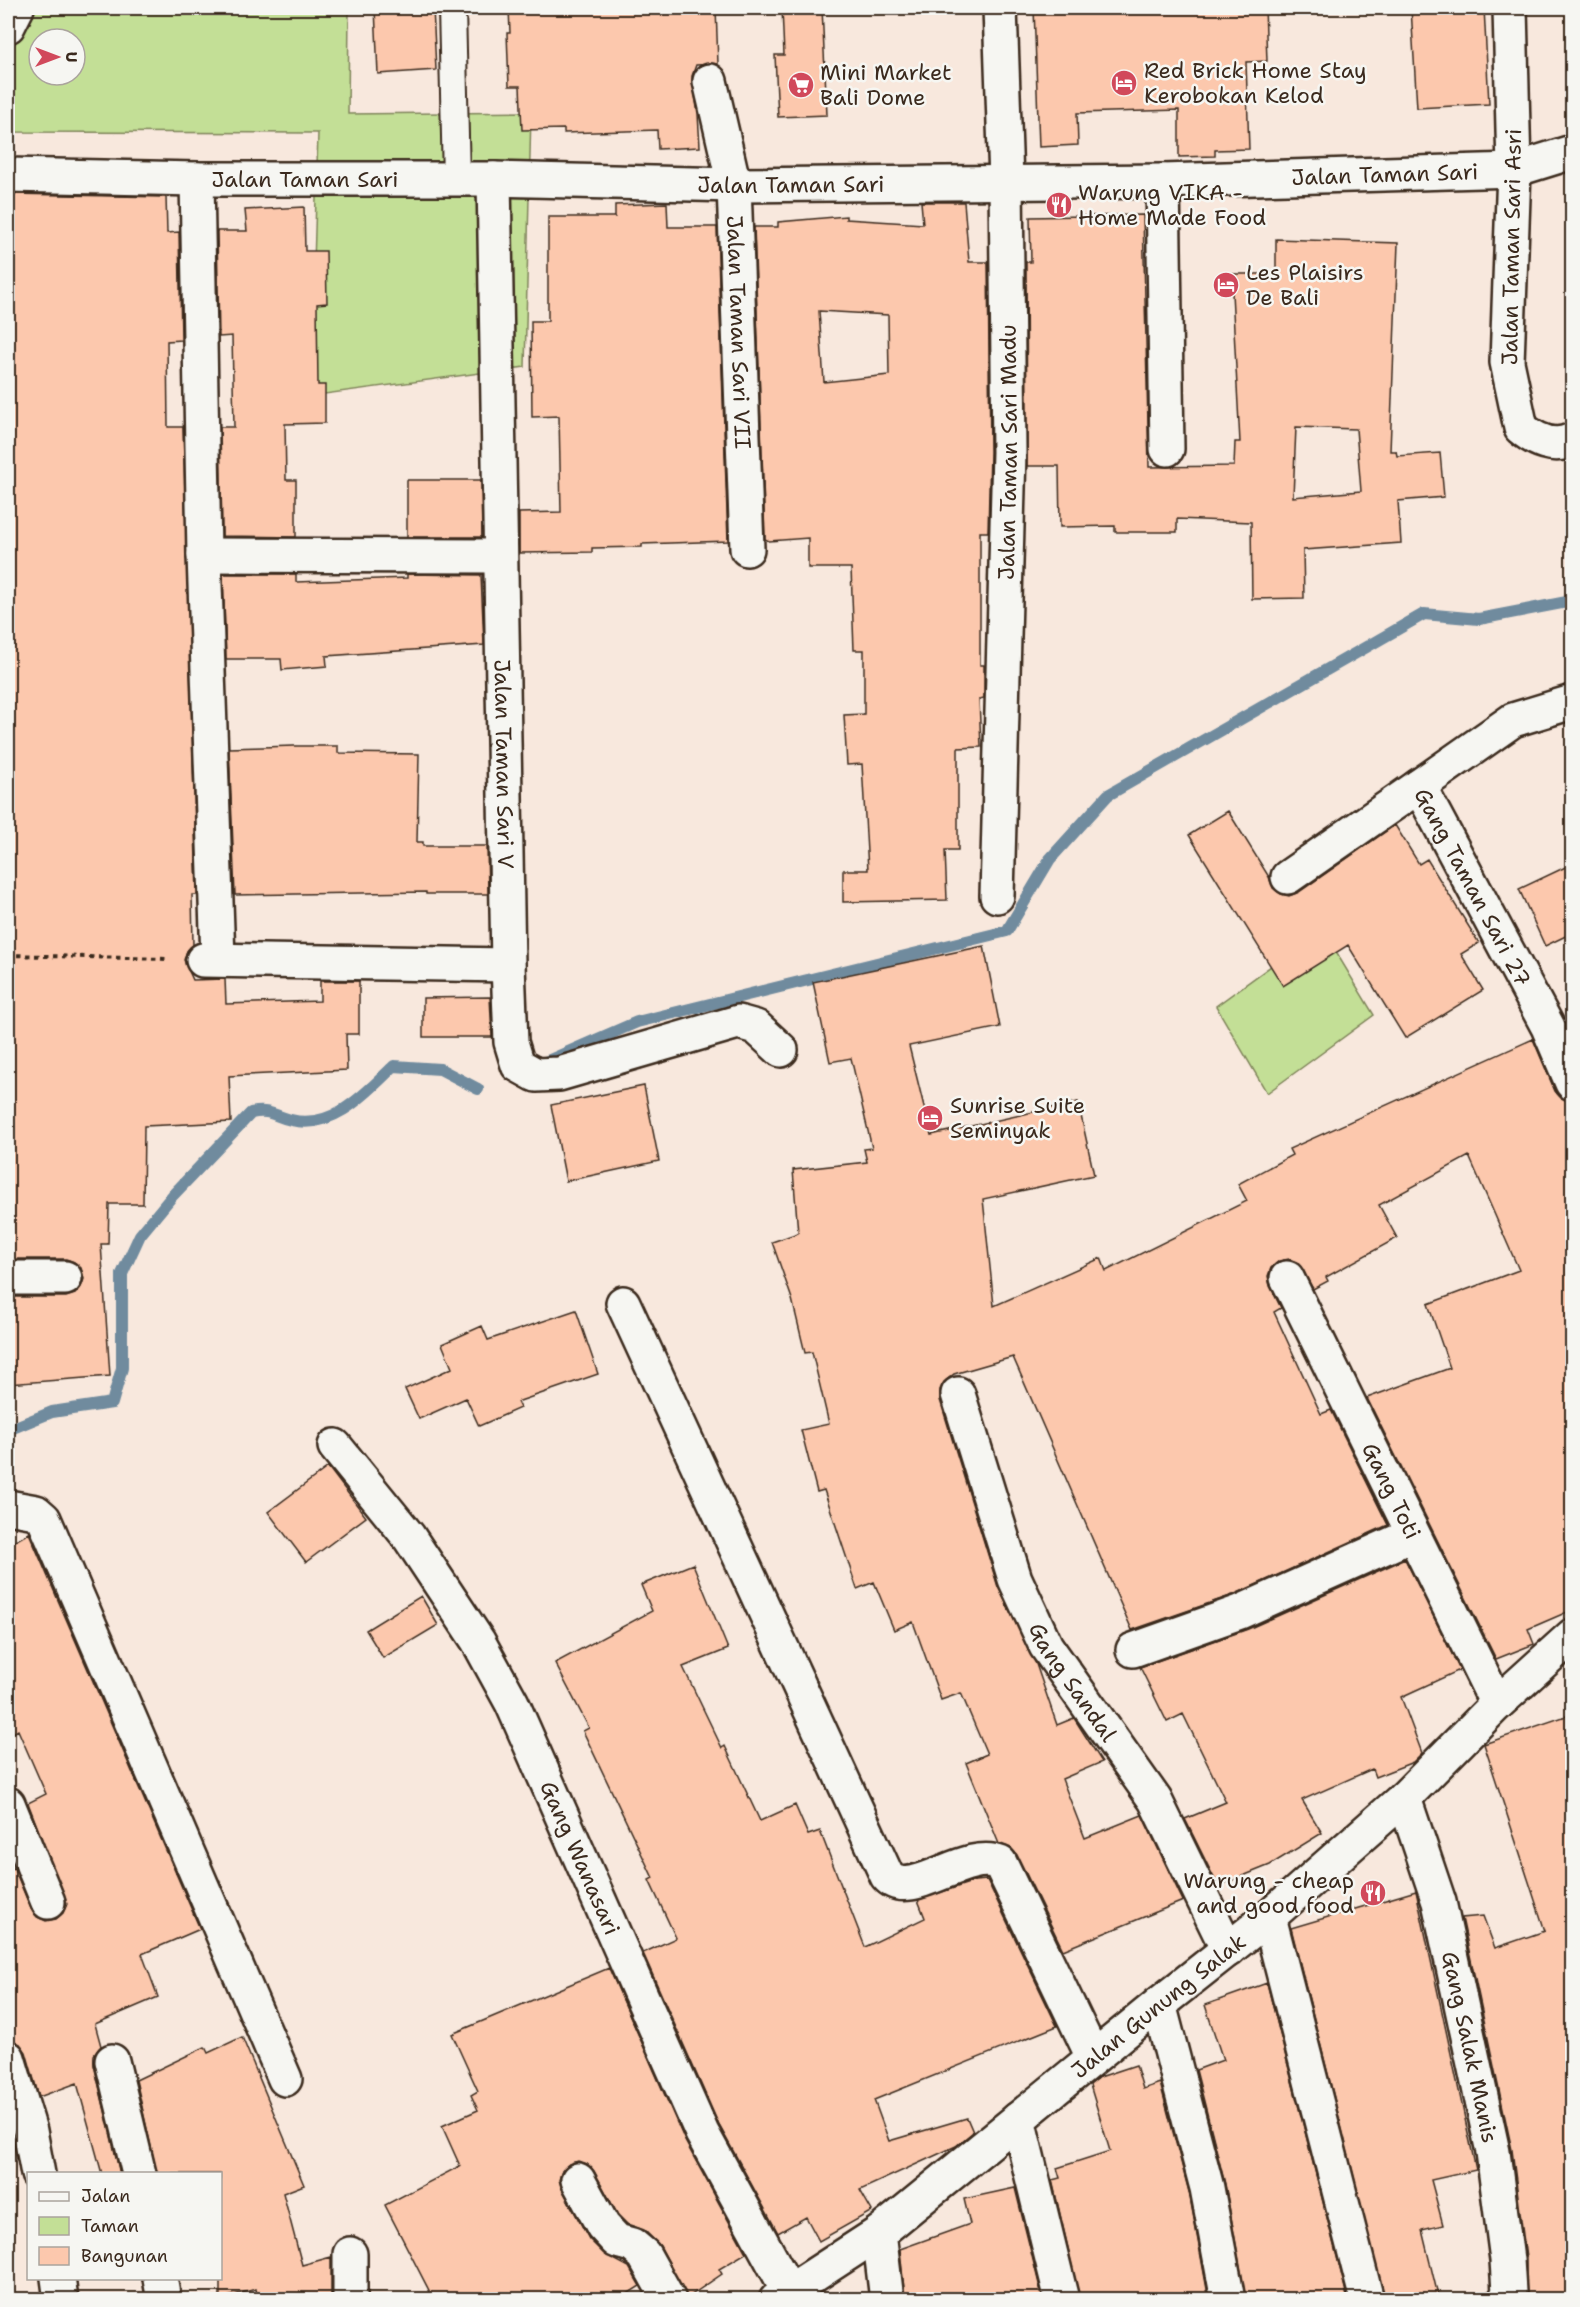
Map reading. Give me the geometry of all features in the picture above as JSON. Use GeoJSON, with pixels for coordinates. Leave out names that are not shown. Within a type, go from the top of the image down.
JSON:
{"type":"FeatureCollection","features":[{"type":"Feature","properties":{"kind":"street"},"geometry":{"type":"LineString","coordinates":[[8,26],[17,8]]}},
{"type":"Feature","properties":{"kind":"street","name":"Jalan Taman Sari Madu"},"geometry":{"type":"LineString","coordinates":[[998,896],[1009,452],[1006,181],[1000,8]]}},
{"type":"Feature","properties":{"kind":"street","name":"Jalan Taman Sari Asri"},"geometry":{"type":"LineString","coordinates":[[1510,8],[1514,170],[1507,362],[1513,399],[1521,428],[1531,437],[1550,443],[1566,443],[1572,440]]}},
{"type":"Feature","properties":{"kind":"street","name":"Jalan Taman Sari VII"},"geometry":{"type":"LineString","coordinates":[[710,81],[734,185],[747,549]]}},
{"type":"Feature","properties":{"kind":"street","name":"Jalan Taman Sari"},"geometry":{"type":"LineString","coordinates":[[8,175],[197,179],[494,179],[734,185],[1163,181],[1514,170],[1572,152]]}},
{"type":"Feature","properties":{"kind":"street"},"geometry":{"type":"LineString","coordinates":[[197,179],[210,959],[508,965]]}},
{"type":"Feature","properties":{"kind":"street","name":"Jalan Taman Sari V"},"geometry":{"type":"LineString","coordinates":[[494,179],[508,965],[511,1042],[518,1065],[536,1075],[559,1074],[738,1022],[756,1027],[781,1050]]}},
{"type":"Feature","properties":{"kind":"street"},"geometry":{"type":"LineString","coordinates":[[1163,181],[1167,449]]}},
{"type":"Feature","properties":{"kind":"street"},"geometry":{"type":"LineString","coordinates":[[204,555],[500,556]]}},
{"type":"Feature","properties":{"kind":"street","name":"Gang Taman Sari 27"},"geometry":{"type":"LineString","coordinates":[[1572,702],[1513,720],[1419,786],[1548,1027],[1572,1083]]}},
{"type":"Feature","properties":{"kind":"street"},"geometry":{"type":"LineString","coordinates":[[1288,877],[1419,786]]}},
{"type":"Feature","properties":{"kind":"street"},"geometry":{"type":"LineString","coordinates":[[8,1278],[65,1278]]}},
{"type":"Feature","properties":{"kind":"street","name":"Gang Toti"},"geometry":{"type":"LineString","coordinates":[[1287,1278],[1497,1704]]}},
{"type":"Feature","properties":{"kind":"street"},"geometry":{"type":"LineString","coordinates":[[623,1304],[887,1876],[896,1883],[909,1884],[975,1859],[1000,1863],[1093,2057]]}},
{"type":"Feature","properties":{"kind":"street","name":"Gang Sandal"},"geometry":{"type":"LineString","coordinates":[[958,1394],[1015,1579],[1046,1646],[1155,1800],[1228,1950]]}},
{"type":"Feature","properties":{"kind":"street","name":"Gang Wanasari"},"geometry":{"type":"LineString","coordinates":[[335,1446],[409,1537],[478,1641],[512,1703],[702,2133],[782,2295]]}},
{"type":"Feature","properties":{"kind":"street"},"geometry":{"type":"LineString","coordinates":[[8,1507],[36,1512],[44,1519],[285,2079]]}},
{"type":"Feature","properties":{"kind":"street"},"geometry":{"type":"LineString","coordinates":[[1133,1650],[1240,1612],[1412,1535]]}},
{"type":"Feature","properties":{"kind":"street","name":"Jalan Gunung Salak"},"geometry":{"type":"LineString","coordinates":[[782,2295],[879,2234],[1093,2057],[1269,1917],[1404,1798],[1497,1704],[1572,1636]]}},
{"type":"Feature","properties":{"kind":"street","name":"Gang Salak Manis"},"geometry":{"type":"LineString","coordinates":[[1404,1798],[1439,1902],[1493,2152],[1507,2260],[1509,2292],[1506,2300]]}},
{"type":"Feature","properties":{"kind":"street"},"geometry":{"type":"LineString","coordinates":[[8,1804],[48,1902]]}},
{"type":"Feature","properties":{"kind":"street"},"geometry":{"type":"LineString","coordinates":[[1269,1917],[1367,2300]]}},
{"type":"Feature","properties":{"kind":"street"},"geometry":{"type":"LineString","coordinates":[[1159,2004],[1207,2188],[1228,2300]]}},
{"type":"Feature","properties":{"kind":"street"},"geometry":{"type":"LineString","coordinates":[[8,2058],[30,2131],[38,2172]]}},
{"type":"Feature","properties":{"kind":"street"},"geometry":{"type":"LineString","coordinates":[[112,2061],[139,2172]]}},
{"type":"Feature","properties":{"kind":"street"},"geometry":{"type":"LineString","coordinates":[[1018,2119],[1062,2300]]}},
{"type":"Feature","properties":{"kind":"street"},"geometry":{"type":"LineString","coordinates":[[578,2180],[603,2226],[617,2241],[632,2245],[644,2255],[669,2300]]}},
{"type":"Feature","properties":{"kind":"street"},"geometry":{"type":"LineString","coordinates":[[879,2234],[887,2300]]}},
{"type":"Feature","properties":{"kind":"street"},"geometry":{"type":"LineString","coordinates":[[350,2254],[350,2300]]}},
{"type":"Feature","properties":{"kind":"street"},"geometry":{"type":"LineString","coordinates":[[58,2280],[62,2300]]}},
{"type":"Feature","properties":{"kind":"street"},"geometry":{"type":"LineString","coordinates":[[160,2280],[164,2300]]}},
{"type":"Feature","properties":{"kind":"lane"},"geometry":{"type":"LineString","coordinates":[[453,8],[456,179]]}},
{"type":"Feature","properties":{"kind":"path"},"geometry":{"type":"LineString","coordinates":[[8,955],[210,959]]}},
{"type":"Feature","properties":{"kind":"green space"},"geometry":{"type":"Polygon","coordinates":[[[8,8],[349,8],[348,114],[531,112],[525,367],[310,396],[318,133],[8,132],[8,8]]]}},
{"type":"Feature","properties":{"kind":"green space"},"geometry":{"type":"Polygon","coordinates":[[[1322,929],[1374,1015],[1267,1093],[1216,1006],[1322,929]]]}},
{"type":"Feature","properties":{"kind":"building"},"geometry":{"type":"Polygon","coordinates":[[[375,8],[433,8],[436,70],[378,74],[375,8]]]}},
{"type":"Feature","properties":{"kind":"building"},"geometry":{"type":"Polygon","coordinates":[[[509,8],[716,8],[718,64],[696,65],[692,76],[700,147],[658,149],[657,130],[564,133],[564,129],[522,130],[520,86],[509,86],[507,33],[510,33],[509,8]]]}},
{"type":"Feature","properties":{"kind":"building","name":"Mini Market Bali Dome"},"geometry":{"type":"Polygon","coordinates":[[[782,8],[822,8],[827,115],[778,117],[775,55],[784,55],[782,8]]]}},
{"type":"Feature","properties":{"kind":"building"},"geometry":{"type":"Polygon","coordinates":[[[1034,8],[1265,8],[1267,61],[1246,62],[1249,149],[1215,150],[1215,156],[1179,157],[1179,110],[1077,113],[1078,145],[1039,147],[1034,8]]]}},
{"type":"Feature","properties":{"kind":"building"},"geometry":{"type":"Polygon","coordinates":[[[1411,8],[1484,8],[1489,104],[1417,108],[1411,8]]]}},
{"type":"Feature","properties":{"kind":"building"},"geometry":{"type":"Polygon","coordinates":[[[11,194],[166,197],[167,233],[179,232],[181,340],[167,341],[168,427],[183,427],[197,895],[192,895],[193,945],[187,951],[184,960],[193,980],[225,979],[226,1004],[320,1001],[320,981],[359,981],[359,1034],[346,1034],[347,1070],[229,1076],[231,1122],[144,1126],[143,1204],[109,1204],[108,1244],[101,1244],[110,1376],[8,1384],[8,1297],[66,1297],[75,1294],[84,1279],[81,1268],[66,1259],[8,1259],[8,316],[11,316],[11,194]]]}},
{"type":"Feature","properties":{"kind":"building"},"geometry":{"type":"Polygon","coordinates":[[[921,202],[964,202],[969,262],[988,262],[990,452],[988,532],[980,532],[980,665],[984,665],[984,698],[979,699],[981,747],[958,748],[958,850],[945,850],[947,900],[843,902],[843,870],[868,870],[862,764],[847,765],[844,715],[864,714],[864,650],[854,650],[851,568],[808,568],[808,538],[769,541],[765,539],[754,227],[778,227],[778,222],[846,216],[846,219],[923,224],[921,202]],[[819,311],[824,382],[889,375],[888,315],[819,311]]]}},
{"type":"Feature","properties":{"kind":"building"},"geometry":{"type":"Polygon","coordinates":[[[667,203],[668,227],[717,227],[728,541],[592,548],[592,552],[519,553],[519,513],[561,512],[559,416],[532,417],[531,321],[548,321],[548,217],[615,217],[615,205],[667,203]]]}},
{"type":"Feature","properties":{"kind":"building"},"geometry":{"type":"Polygon","coordinates":[[[304,207],[305,251],[326,251],[327,303],[317,304],[318,385],[325,385],[325,423],[285,424],[286,480],[296,480],[296,537],[222,536],[220,427],[234,427],[232,336],[219,337],[217,231],[247,231],[245,210],[304,207]]]}},
{"type":"Feature","properties":{"kind":"building"},"geometry":{"type":"Polygon","coordinates":[[[1143,215],[1149,467],[1234,466],[1235,442],[1240,442],[1231,274],[1276,274],[1276,239],[1398,243],[1390,451],[1396,451],[1397,456],[1440,453],[1444,497],[1398,501],[1401,543],[1303,550],[1304,598],[1252,599],[1251,522],[1177,519],[1177,532],[1115,532],[1115,526],[1060,527],[1059,466],[1027,466],[1026,262],[1031,262],[1030,217],[1143,215]],[[1296,427],[1293,497],[1361,491],[1356,429],[1296,427]]]}},
{"type":"Feature","properties":{"kind":"building"},"geometry":{"type":"Polygon","coordinates":[[[407,480],[481,480],[482,537],[407,537],[407,480]]]}},
{"type":"Feature","properties":{"kind":"building"},"geometry":{"type":"Polygon","coordinates":[[[223,574],[296,574],[296,582],[407,578],[407,574],[481,575],[484,645],[326,656],[327,666],[282,670],[281,659],[226,659],[223,574]]]}},
{"type":"Feature","properties":{"kind":"building"},"geometry":{"type":"Polygon","coordinates":[[[338,746],[338,753],[419,754],[417,842],[423,842],[423,846],[487,846],[488,894],[426,894],[426,892],[235,895],[229,748],[338,746]]]}},
{"type":"Feature","properties":{"kind":"building"},"geometry":{"type":"Polygon","coordinates":[[[1228,811],[1269,877],[1273,888],[1289,896],[1299,892],[1395,825],[1419,864],[1427,859],[1479,943],[1461,954],[1483,990],[1405,1038],[1348,945],[1283,986],[1189,835],[1228,811]]]}},
{"type":"Feature","properties":{"kind":"building"},"geometry":{"type":"Polygon","coordinates":[[[1572,864],[1572,933],[1545,946],[1519,889],[1572,864]]]}},
{"type":"Feature","properties":{"kind":"building"},"geometry":{"type":"Polygon","coordinates":[[[984,946],[1000,1027],[909,1046],[931,1135],[1078,1102],[1094,1175],[983,1199],[994,1306],[1101,1258],[1106,1271],[1247,1201],[1238,1184],[1292,1155],[1289,1149],[1533,1039],[1555,1091],[1561,1098],[1572,1101],[1572,1610],[1528,1629],[1534,1644],[1496,1659],[1367,1398],[1450,1368],[1428,1304],[1519,1270],[1469,1156],[1379,1205],[1397,1238],[1326,1277],[1328,1281],[1313,1289],[1297,1262],[1289,1259],[1279,1261],[1271,1268],[1268,1276],[1270,1286],[1281,1308],[1274,1312],[1321,1414],[1331,1410],[1388,1525],[1233,1595],[1132,1630],[1013,1357],[954,1374],[944,1382],[940,1390],[940,1400],[998,1587],[1036,1664],[1057,1725],[1074,1718],[1102,1762],[1062,1779],[1085,1838],[1142,1815],[1183,1901],[1063,1950],[1017,1855],[1011,1848],[999,1844],[966,1763],[987,1754],[961,1693],[941,1700],[913,1622],[894,1630],[874,1582],[857,1589],[824,1490],[817,1492],[801,1430],[829,1424],[812,1352],[805,1353],[792,1299],[772,1242],[798,1233],[793,1170],[867,1162],[864,1149],[872,1148],[851,1058],[830,1062],[813,982],[984,946]]]}},
{"type":"Feature","properties":{"kind":"building"},"geometry":{"type":"Polygon","coordinates":[[[490,997],[492,1037],[423,1037],[423,998],[490,997]]]}},
{"type":"Feature","properties":{"kind":"building"},"geometry":{"type":"Polygon","coordinates":[[[644,1086],[659,1161],[566,1181],[551,1105],[644,1086]]]}},
{"type":"Feature","properties":{"kind":"building"},"geometry":{"type":"Polygon","coordinates":[[[576,1310],[598,1374],[517,1402],[520,1408],[479,1426],[466,1398],[419,1419],[405,1389],[452,1368],[442,1344],[482,1326],[488,1340],[576,1310]]]}},
{"type":"Feature","properties":{"kind":"building"},"geometry":{"type":"Polygon","coordinates":[[[328,1467],[366,1517],[306,1562],[268,1512],[328,1467]]]}},
{"type":"Feature","properties":{"kind":"building"},"geometry":{"type":"Polygon","coordinates":[[[29,1533],[200,1929],[142,1954],[158,1997],[95,2024],[101,2046],[94,2055],[94,2065],[120,2172],[101,2172],[77,2083],[39,2097],[26,2052],[20,2044],[8,2040],[8,1870],[14,1868],[31,1909],[37,1917],[46,1921],[56,1919],[63,1913],[67,1904],[28,1803],[46,1794],[18,1730],[8,1736],[8,1545],[29,1533]]]}},
{"type":"Feature","properties":{"kind":"building"},"geometry":{"type":"Polygon","coordinates":[[[1405,1559],[1460,1670],[1401,1697],[1422,1753],[1413,1762],[1375,1777],[1372,1769],[1302,1800],[1322,1833],[1270,1865],[1218,1886],[1185,1819],[1226,1802],[1183,1714],[1167,1722],[1140,1667],[1248,1629],[1405,1559]]]}},
{"type":"Feature","properties":{"kind":"building"},"geometry":{"type":"Polygon","coordinates":[[[693,1564],[728,1649],[683,1667],[722,1748],[725,1746],[760,1821],[795,1805],[808,1835],[820,1831],[865,1947],[925,1918],[918,1900],[975,1881],[987,1880],[1057,2026],[874,2100],[889,2141],[967,2118],[973,2132],[956,2146],[860,2190],[872,2211],[819,2241],[806,2217],[778,2233],[719,2125],[643,1953],[676,1938],[649,1880],[653,1878],[583,1731],[589,1728],[555,1663],[652,1611],[641,1585],[693,1564]]]}},
{"type":"Feature","properties":{"kind":"building"},"geometry":{"type":"Polygon","coordinates":[[[421,1596],[438,1625],[383,1658],[366,1630],[421,1596]]]}},
{"type":"Feature","properties":{"kind":"building"},"geometry":{"type":"Polygon","coordinates":[[[1572,1714],[1572,2299],[1526,2300],[1526,2258],[1512,2150],[1462,1918],[1483,1916],[1495,1948],[1545,1931],[1484,1744],[1572,1714]]]}},
{"type":"Feature","properties":{"kind":"building"},"geometry":{"type":"Polygon","coordinates":[[[1416,1891],[1476,2170],[1431,2180],[1443,2225],[1422,2230],[1439,2300],[1385,2300],[1291,1928],[1416,1891]]]}},
{"type":"Feature","properties":{"kind":"building"},"geometry":{"type":"Polygon","coordinates":[[[609,1968],[685,2141],[746,2253],[719,2269],[722,2274],[687,2298],[660,2246],[644,2230],[627,2224],[618,2215],[594,2171],[587,2164],[578,2161],[569,2164],[562,2171],[559,2180],[562,2189],[589,2239],[604,2254],[629,2267],[640,2286],[618,2300],[434,2300],[385,2205],[460,2166],[442,2126],[478,2110],[471,2095],[478,2091],[452,2034],[609,1968]]]}},
{"type":"Feature","properties":{"kind":"building"},"geometry":{"type":"Polygon","coordinates":[[[1267,1983],[1348,2300],[1246,2300],[1225,2184],[1196,2070],[1223,2060],[1205,2005],[1267,1983]]]}},
{"type":"Feature","properties":{"kind":"building"},"geometry":{"type":"Polygon","coordinates":[[[242,2037],[304,2185],[283,2193],[302,2265],[331,2257],[331,2300],[258,2300],[256,2289],[220,2299],[222,2172],[157,2172],[136,2080],[205,2047],[208,2053],[242,2037]]]}},
{"type":"Feature","properties":{"kind":"building"},"geometry":{"type":"Polygon","coordinates":[[[1136,2065],[1143,2089],[1160,2083],[1189,2192],[1209,2300],[1080,2300],[1052,2180],[1060,2178],[1057,2168],[1110,2151],[1090,2085],[1100,2077],[1136,2065]]]}},
{"type":"Feature","properties":{"kind":"building"},"geometry":{"type":"Polygon","coordinates":[[[1015,2188],[1043,2300],[905,2300],[900,2249],[970,2224],[964,2199],[1015,2188]]]}},
{"type":"Feature","properties":{"kind":"waterway"},"geometry":{"type":"LineString","coordinates":[[543,1063],[637,1022],[1007,931],[1050,859],[1108,795],[1424,614],[1479,619],[1572,601]]}},
{"type":"Feature","properties":{"kind":"waterway"},"geometry":{"type":"LineString","coordinates":[[8,1430],[52,1412],[112,1403],[122,1368],[122,1274],[140,1235],[173,1195],[251,1113],[268,1112],[291,1120],[306,1122],[321,1120],[361,1097],[394,1066],[440,1069],[478,1089]]}},
{"type":"Feature","properties":{"kind":"place","name":"Red Brick Home Stay Kerobokan Kelod"},"geometry":{"type":"Point","coordinates":[1124,83]}},
{"type":"Feature","properties":{"kind":"place","name":"Mini Market Bali Dome"},"geometry":{"type":"Point","coordinates":[801,85]}},
{"type":"Feature","properties":{"kind":"place","name":"Warung VIKA - Home Made Food"},"geometry":{"type":"Point","coordinates":[1059,205]}},
{"type":"Feature","properties":{"kind":"place","name":"Les Plaisirs De Bali"},"geometry":{"type":"Point","coordinates":[1226,285]}},
{"type":"Feature","properties":{"kind":"place","name":"Sunrise Suite Seminyak"},"geometry":{"type":"Point","coordinates":[930,1118]}},
{"type":"Feature","properties":{"kind":"place","name":"Warung - cheap and good food"},"geometry":{"type":"Point","coordinates":[1373,1893]}}]}
